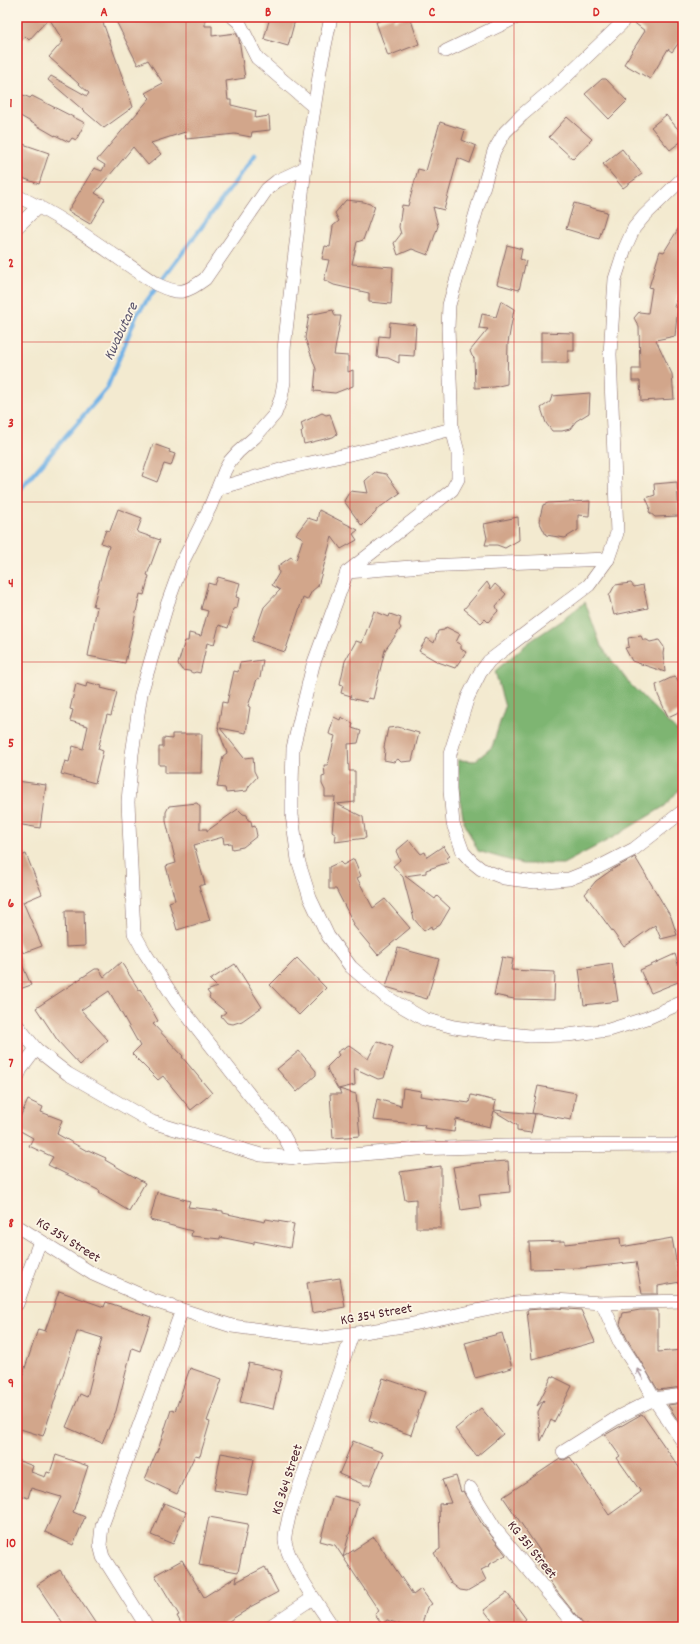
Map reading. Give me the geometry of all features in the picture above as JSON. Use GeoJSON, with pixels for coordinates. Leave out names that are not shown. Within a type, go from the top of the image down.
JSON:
{"type":"FeatureCollection","features":[{"type":"Feature","properties":{"kind":"street"},"geometry":{"type":"LineString","coordinates":[[233,17],[239,22],[257,58],[314,107]]}},
{"type":"Feature","properties":{"kind":"street"},"geometry":{"type":"LineString","coordinates":[[296,1158],[280,1131],[252,1098],[176,1001],[134,933],[128,802],[132,754],[141,694],[167,605],[183,561],[219,488],[225,470],[230,461],[255,437],[275,414],[281,398],[284,382],[284,348],[305,168],[320,70],[331,17]]}},
{"type":"Feature","properties":{"kind":"street"},"geometry":{"type":"LineString","coordinates":[[446,51],[517,17]]}},
{"type":"Feature","properties":{"kind":"street"},"geometry":{"type":"LineString","coordinates":[[625,17],[621,24],[505,132],[494,151],[449,305],[448,328],[452,429],[458,452],[458,479],[452,490],[348,572],[313,665],[294,748],[292,808],[298,860],[310,898],[328,936],[351,968],[386,996],[424,1019],[454,1027],[523,1036],[567,1035],[609,1030],[647,1018],[683,1002]]}},
{"type":"Feature","properties":{"kind":"street"},"geometry":{"type":"LineString","coordinates":[[17,196],[39,206],[156,284],[173,292],[184,291],[192,289],[205,279],[267,189],[277,181],[305,168]]}},
{"type":"Feature","properties":{"kind":"street"},"geometry":{"type":"LineString","coordinates":[[683,178],[644,216],[634,228],[625,248],[615,278],[610,354],[616,532],[608,559],[589,585],[489,661],[480,673],[468,697],[450,754],[450,790],[453,824],[463,852],[481,869],[504,878],[535,882],[570,879],[634,850],[683,811]]}},
{"type":"Feature","properties":{"kind":"street"},"geometry":{"type":"LineString","coordinates":[[17,227],[39,206]]}},
{"type":"Feature","properties":{"kind":"street"},"geometry":{"type":"LineString","coordinates":[[219,488],[286,468],[382,447],[452,429]]}},
{"type":"Feature","properties":{"kind":"street"},"geometry":{"type":"LineString","coordinates":[[348,572],[424,566],[608,559]]}},
{"type":"Feature","properties":{"kind":"street"},"geometry":{"type":"LineString","coordinates":[[17,1026],[36,1049],[68,1074],[152,1122],[261,1155],[296,1158],[418,1149],[520,1146],[683,1145]]}},
{"type":"Feature","properties":{"kind":"street"},"geometry":{"type":"LineString","coordinates":[[17,1078],[21,1069],[36,1049]]}},
{"type":"Feature","properties":{"kind":"street","name":"KG 354 Street"},"geometry":{"type":"LineString","coordinates":[[17,1226],[93,1274],[154,1301],[232,1326],[264,1332],[323,1338],[352,1335],[514,1304],[554,1300],[602,1303],[683,1301]]}},
{"type":"Feature","properties":{"kind":"street"},"geometry":{"type":"LineString","coordinates":[[17,1304],[40,1241]]}},
{"type":"Feature","properties":{"kind":"street"},"geometry":{"type":"LineString","coordinates":[[602,1303],[620,1343],[654,1399],[683,1442]]}},
{"type":"Feature","properties":{"kind":"street"},"geometry":{"type":"LineString","coordinates":[[148,1627],[104,1558],[100,1545],[102,1526],[182,1310]]}},
{"type":"Feature","properties":{"kind":"street","name":"KG 364 Street"},"geometry":{"type":"LineString","coordinates":[[333,1627],[313,1598],[291,1558],[285,1541],[289,1516],[352,1335]]}},
{"type":"Feature","properties":{"kind":"street"},"geometry":{"type":"LineString","coordinates":[[563,1452],[620,1416],[654,1399],[683,1394]]}},
{"type":"Feature","properties":{"kind":"street","name":"KG 351 Street"},"geometry":{"type":"LineString","coordinates":[[470,1488],[496,1530],[576,1627]]}},
{"type":"Feature","properties":{"kind":"street"},"geometry":{"type":"LineString","coordinates":[[269,1627],[313,1598]]}},
{"type":"Feature","properties":{"kind":"green space"},"geometry":{"type":"Polygon","coordinates":[[[585,602],[601,646],[629,683],[677,731],[683,733],[683,785],[665,806],[612,838],[563,864],[522,864],[478,851],[464,822],[459,795],[458,760],[475,761],[492,747],[505,707],[495,671],[529,642],[565,618],[585,602]]]}},
{"type":"Feature","properties":{"kind":"building"},"geometry":{"type":"Polygon","coordinates":[[[17,17],[101,17],[133,107],[104,128],[48,80],[51,76],[87,96],[89,93],[49,57],[63,41],[49,18],[29,40],[25,36],[17,45],[17,17]]]}},
{"type":"Feature","properties":{"kind":"building"},"geometry":{"type":"Polygon","coordinates":[[[114,17],[205,17],[205,26],[212,26],[212,36],[236,33],[239,39],[245,78],[226,81],[228,100],[231,100],[231,105],[256,111],[255,118],[269,116],[270,130],[252,132],[251,137],[235,134],[186,139],[185,132],[151,143],[161,154],[148,165],[133,147],[95,193],[105,199],[90,224],[68,211],[94,168],[102,171],[105,165],[97,160],[150,98],[145,93],[163,83],[148,60],[138,65],[114,17]]]}},
{"type":"Feature","properties":{"kind":"building"},"geometry":{"type":"Polygon","coordinates":[[[270,17],[284,17],[295,20],[288,46],[264,39],[270,17]]]}},
{"type":"Feature","properties":{"kind":"building"},"geometry":{"type":"Polygon","coordinates":[[[393,17],[394,21],[405,17],[410,17],[419,44],[388,56],[376,22],[393,17]]]}},
{"type":"Feature","properties":{"kind":"building"},"geometry":{"type":"Polygon","coordinates":[[[633,17],[669,17],[683,27],[683,37],[672,52],[668,49],[650,79],[624,64],[645,31],[632,21],[633,17]]]}},
{"type":"Feature","properties":{"kind":"building"},"geometry":{"type":"Polygon","coordinates":[[[602,79],[606,79],[627,101],[609,119],[585,94],[602,79]]]}},
{"type":"Feature","properties":{"kind":"building"},"geometry":{"type":"Polygon","coordinates":[[[23,95],[30,98],[32,96],[85,123],[76,140],[72,138],[69,142],[55,136],[17,114],[17,102],[23,95]]]}},
{"type":"Feature","properties":{"kind":"building"},"geometry":{"type":"Polygon","coordinates":[[[666,115],[683,135],[683,140],[670,150],[651,127],[666,115]]]}},
{"type":"Feature","properties":{"kind":"building"},"geometry":{"type":"Polygon","coordinates":[[[567,117],[592,139],[573,159],[549,137],[567,117]]]}},
{"type":"Feature","properties":{"kind":"building"},"geometry":{"type":"Polygon","coordinates":[[[440,122],[465,130],[462,140],[476,146],[470,163],[458,158],[444,210],[433,207],[438,226],[428,255],[412,249],[398,255],[394,243],[401,234],[399,227],[402,205],[408,206],[418,169],[426,171],[440,122]]]}},
{"type":"Feature","properties":{"kind":"building"},"geometry":{"type":"Polygon","coordinates":[[[20,143],[49,153],[39,184],[17,176],[17,151],[20,143]]]}},
{"type":"Feature","properties":{"kind":"building"},"geometry":{"type":"Polygon","coordinates":[[[622,149],[642,174],[623,188],[603,164],[622,149]]]}},
{"type":"Feature","properties":{"kind":"building"},"geometry":{"type":"Polygon","coordinates":[[[346,200],[364,202],[375,206],[363,240],[357,242],[352,264],[393,267],[391,304],[369,302],[369,293],[334,285],[324,280],[329,260],[322,259],[325,246],[330,247],[333,226],[339,221],[335,213],[346,200]]]}},
{"type":"Feature","properties":{"kind":"building"},"geometry":{"type":"Polygon","coordinates":[[[574,203],[607,212],[599,239],[566,229],[574,203]]]}},
{"type":"Feature","properties":{"kind":"building"},"geometry":{"type":"Polygon","coordinates":[[[683,221],[683,279],[674,307],[678,307],[675,336],[656,340],[672,374],[674,399],[641,401],[640,381],[632,381],[632,369],[640,369],[639,327],[634,318],[639,312],[648,313],[652,288],[649,287],[660,251],[664,252],[683,221]]]}},
{"type":"Feature","properties":{"kind":"building"},"geometry":{"type":"Polygon","coordinates":[[[507,245],[522,249],[520,259],[526,261],[519,290],[497,284],[507,245]]]}},
{"type":"Feature","properties":{"kind":"building"},"geometry":{"type":"Polygon","coordinates":[[[501,301],[514,309],[508,343],[507,384],[494,387],[475,388],[474,358],[470,351],[488,329],[479,328],[482,314],[496,317],[501,301]]]}},
{"type":"Feature","properties":{"kind":"building"},"geometry":{"type":"Polygon","coordinates":[[[333,310],[335,316],[341,316],[334,355],[348,356],[348,372],[353,370],[353,386],[335,393],[314,391],[316,369],[305,338],[309,315],[333,310]]]}},
{"type":"Feature","properties":{"kind":"building"},"geometry":{"type":"Polygon","coordinates":[[[390,322],[416,325],[414,356],[399,355],[399,363],[388,358],[377,357],[379,336],[389,337],[390,322]]]}},
{"type":"Feature","properties":{"kind":"building"},"geometry":{"type":"Polygon","coordinates":[[[541,332],[574,333],[574,351],[568,351],[568,363],[541,363],[541,332]]]}},
{"type":"Feature","properties":{"kind":"building"},"geometry":{"type":"Polygon","coordinates":[[[590,393],[589,413],[576,421],[570,429],[552,431],[546,423],[541,408],[550,402],[552,396],[590,393]]]}},
{"type":"Feature","properties":{"kind":"building"},"geometry":{"type":"Polygon","coordinates":[[[322,413],[326,415],[330,414],[337,434],[333,437],[304,444],[301,432],[303,430],[301,423],[322,413]]]}},
{"type":"Feature","properties":{"kind":"building"},"geometry":{"type":"Polygon","coordinates":[[[153,444],[170,450],[169,452],[175,454],[171,466],[164,464],[157,482],[142,476],[153,444]]]}},
{"type":"Feature","properties":{"kind":"building"},"geometry":{"type":"Polygon","coordinates":[[[375,472],[386,474],[400,493],[376,510],[376,512],[362,526],[344,501],[350,491],[368,493],[365,481],[375,472]]]}},
{"type":"Feature","properties":{"kind":"building"},"geometry":{"type":"Polygon","coordinates":[[[677,482],[679,516],[655,517],[649,512],[650,507],[646,498],[655,495],[654,484],[677,482]]]}},
{"type":"Feature","properties":{"kind":"building"},"geometry":{"type":"Polygon","coordinates":[[[590,501],[589,516],[578,515],[578,530],[565,538],[546,535],[539,521],[543,505],[548,503],[590,501]]]}},
{"type":"Feature","properties":{"kind":"building"},"geometry":{"type":"Polygon","coordinates":[[[118,509],[142,518],[137,532],[160,540],[147,575],[149,576],[144,595],[140,594],[125,663],[88,656],[97,607],[93,606],[109,546],[101,543],[106,530],[110,531],[118,509]]]}},
{"type":"Feature","properties":{"kind":"building"},"geometry":{"type":"Polygon","coordinates":[[[319,510],[358,530],[353,534],[357,540],[341,549],[332,537],[318,586],[312,591],[307,600],[303,598],[285,652],[252,641],[264,607],[280,590],[272,585],[279,573],[278,566],[291,557],[296,560],[303,538],[296,534],[308,518],[317,521],[319,510]]]}},
{"type":"Feature","properties":{"kind":"building"},"geometry":{"type":"Polygon","coordinates":[[[518,517],[519,540],[505,548],[497,545],[485,545],[487,538],[484,524],[518,517]]]}},
{"type":"Feature","properties":{"kind":"building"},"geometry":{"type":"Polygon","coordinates":[[[218,577],[240,583],[236,597],[239,598],[237,608],[233,609],[228,628],[219,625],[214,645],[207,643],[200,673],[182,670],[178,664],[185,641],[188,641],[189,633],[201,636],[208,611],[201,609],[208,583],[215,585],[218,577]]]}},
{"type":"Feature","properties":{"kind":"building"},"geometry":{"type":"Polygon","coordinates":[[[487,582],[491,589],[495,584],[506,594],[496,606],[498,611],[488,622],[485,619],[481,623],[464,609],[487,582]]]}},
{"type":"Feature","properties":{"kind":"building"},"geometry":{"type":"Polygon","coordinates":[[[631,583],[634,587],[643,585],[648,608],[614,615],[609,596],[615,585],[631,583]]]}},
{"type":"Feature","properties":{"kind":"building"},"geometry":{"type":"Polygon","coordinates":[[[374,611],[389,617],[390,614],[401,618],[399,625],[401,628],[385,650],[373,699],[368,698],[367,702],[350,698],[351,696],[341,693],[343,685],[340,684],[345,661],[356,641],[362,643],[374,611]]]}},
{"type":"Feature","properties":{"kind":"building"},"geometry":{"type":"Polygon","coordinates":[[[446,627],[460,634],[456,642],[461,645],[461,649],[466,652],[455,668],[438,662],[419,651],[427,638],[434,643],[438,631],[444,630],[446,627]]]}},
{"type":"Feature","properties":{"kind":"building"},"geometry":{"type":"Polygon","coordinates":[[[641,636],[643,640],[650,642],[659,640],[664,647],[663,654],[665,672],[632,661],[625,648],[629,647],[628,638],[641,636]]]}},
{"type":"Feature","properties":{"kind":"building"},"geometry":{"type":"Polygon","coordinates":[[[263,660],[260,678],[257,679],[248,706],[250,707],[246,733],[220,728],[244,758],[253,757],[254,771],[257,777],[249,786],[247,791],[226,793],[225,788],[217,787],[223,756],[227,753],[218,729],[222,702],[227,703],[234,671],[238,672],[240,663],[263,660]]]}},
{"type":"Feature","properties":{"kind":"building"},"geometry":{"type":"Polygon","coordinates":[[[675,676],[679,682],[683,681],[683,710],[668,717],[658,695],[656,685],[675,676]]]}},
{"type":"Feature","properties":{"kind":"building"},"geometry":{"type":"Polygon","coordinates":[[[87,682],[102,686],[101,688],[117,692],[111,716],[107,715],[98,749],[103,751],[95,783],[61,774],[65,761],[69,762],[73,746],[83,749],[88,726],[70,721],[73,710],[70,709],[76,684],[86,687],[87,682]]]}},
{"type":"Feature","properties":{"kind":"building"},"geometry":{"type":"Polygon","coordinates":[[[334,717],[340,720],[341,717],[353,723],[352,728],[361,731],[358,743],[348,744],[349,771],[355,771],[355,802],[337,804],[363,817],[366,838],[335,842],[336,835],[332,832],[335,797],[325,797],[322,777],[325,776],[324,765],[328,765],[335,736],[329,734],[334,717]]]}},
{"type":"Feature","properties":{"kind":"building"},"geometry":{"type":"Polygon","coordinates":[[[398,727],[419,733],[412,761],[401,762],[398,759],[394,762],[384,760],[384,747],[388,728],[398,727]]]}},
{"type":"Feature","properties":{"kind":"building"},"geometry":{"type":"Polygon","coordinates":[[[172,734],[202,734],[201,773],[165,773],[165,765],[159,765],[159,747],[163,747],[163,738],[172,739],[172,734]]]}},
{"type":"Feature","properties":{"kind":"building"},"geometry":{"type":"Polygon","coordinates":[[[17,781],[46,785],[40,828],[17,824],[17,781]]]}},
{"type":"Feature","properties":{"kind":"building"},"geometry":{"type":"Polygon","coordinates":[[[197,803],[200,807],[200,829],[207,829],[207,831],[238,809],[243,814],[247,815],[248,820],[251,821],[252,827],[255,826],[257,836],[243,847],[232,849],[231,843],[224,844],[223,837],[194,845],[205,884],[199,886],[210,920],[177,930],[169,902],[175,900],[166,866],[176,863],[166,821],[166,812],[169,806],[197,803]]]}},
{"type":"Feature","properties":{"kind":"building"},"geometry":{"type":"Polygon","coordinates":[[[409,840],[421,854],[425,852],[427,857],[443,846],[450,856],[447,858],[449,862],[426,870],[426,873],[405,876],[435,899],[437,896],[450,908],[440,925],[432,930],[431,926],[424,931],[414,919],[403,877],[393,866],[400,860],[396,851],[409,840]]]}},
{"type":"Feature","properties":{"kind":"building"},"geometry":{"type":"Polygon","coordinates":[[[26,854],[42,894],[23,902],[42,946],[23,953],[17,940],[17,858],[26,854]]]}},
{"type":"Feature","properties":{"kind":"building"},"geometry":{"type":"Polygon","coordinates":[[[635,857],[671,917],[677,935],[661,939],[655,925],[624,947],[585,894],[596,881],[613,869],[635,857]]]}},
{"type":"Feature","properties":{"kind":"building"},"geometry":{"type":"Polygon","coordinates":[[[354,859],[361,876],[357,878],[373,908],[385,899],[410,928],[378,955],[353,925],[354,924],[336,889],[329,889],[329,867],[340,862],[343,865],[354,859]]]}},
{"type":"Feature","properties":{"kind":"building"},"geometry":{"type":"Polygon","coordinates":[[[65,911],[84,911],[85,946],[66,947],[65,911]]]}},
{"type":"Feature","properties":{"kind":"building"},"geometry":{"type":"Polygon","coordinates":[[[398,948],[439,959],[427,999],[386,987],[398,948]]]}},
{"type":"Feature","properties":{"kind":"building"},"geometry":{"type":"Polygon","coordinates":[[[17,953],[31,985],[17,990],[17,953]]]}},
{"type":"Feature","properties":{"kind":"building"},"geometry":{"type":"Polygon","coordinates":[[[675,954],[683,980],[651,993],[640,970],[675,954]]]}},
{"type":"Feature","properties":{"kind":"building"},"geometry":{"type":"Polygon","coordinates":[[[502,957],[513,959],[511,970],[555,972],[554,1000],[514,999],[494,995],[502,957]]]}},
{"type":"Feature","properties":{"kind":"building"},"geometry":{"type":"Polygon","coordinates":[[[297,958],[326,988],[299,1015],[270,985],[297,958]]]}},
{"type":"Feature","properties":{"kind":"building"},"geometry":{"type":"Polygon","coordinates":[[[121,962],[139,990],[140,989],[158,1021],[153,1024],[183,1056],[182,1057],[212,1093],[191,1110],[163,1076],[158,1080],[132,1054],[140,1046],[109,991],[81,1010],[108,1040],[80,1065],[58,1041],[36,1008],[95,969],[99,969],[104,977],[121,962]]]}},
{"type":"Feature","properties":{"kind":"building"},"geometry":{"type":"Polygon","coordinates":[[[235,964],[262,1007],[242,1021],[233,1024],[227,1023],[221,1016],[226,1012],[209,998],[210,995],[207,991],[217,987],[210,980],[235,964]]]}},
{"type":"Feature","properties":{"kind":"building"},"geometry":{"type":"Polygon","coordinates":[[[612,964],[618,1001],[584,1005],[579,969],[612,964]]]}},
{"type":"Feature","properties":{"kind":"building"},"geometry":{"type":"Polygon","coordinates":[[[377,1041],[393,1047],[384,1078],[378,1079],[354,1068],[355,1085],[338,1089],[327,1067],[339,1055],[337,1052],[349,1045],[368,1059],[377,1041]]]}},
{"type":"Feature","properties":{"kind":"building"},"geometry":{"type":"Polygon","coordinates":[[[299,1051],[316,1071],[316,1075],[297,1092],[277,1069],[299,1051]]]}},
{"type":"Feature","properties":{"kind":"building"},"geometry":{"type":"Polygon","coordinates":[[[538,1086],[576,1093],[571,1120],[532,1113],[538,1086]]]}},
{"type":"Feature","properties":{"kind":"building"},"geometry":{"type":"Polygon","coordinates":[[[403,1088],[421,1091],[420,1096],[469,1103],[471,1095],[496,1101],[494,1110],[535,1114],[531,1133],[517,1131],[517,1125],[494,1111],[490,1127],[456,1119],[454,1132],[424,1128],[425,1125],[373,1120],[377,1099],[401,1106],[403,1088]]]}},
{"type":"Feature","properties":{"kind":"building"},"geometry":{"type":"Polygon","coordinates":[[[339,1089],[356,1094],[360,1136],[333,1138],[330,1094],[341,1094],[339,1089]]]}},
{"type":"Feature","properties":{"kind":"building"},"geometry":{"type":"Polygon","coordinates":[[[28,1100],[43,1107],[41,1112],[62,1120],[57,1134],[87,1151],[88,1150],[106,1158],[105,1160],[145,1183],[129,1211],[99,1193],[100,1191],[48,1165],[53,1157],[29,1146],[33,1138],[17,1129],[17,1115],[20,1117],[28,1100]]]}},
{"type":"Feature","properties":{"kind":"building"},"geometry":{"type":"Polygon","coordinates":[[[508,1161],[510,1192],[479,1195],[481,1207],[461,1210],[453,1167],[477,1163],[508,1161]]]}},
{"type":"Feature","properties":{"kind":"building"},"geometry":{"type":"Polygon","coordinates":[[[441,1166],[441,1228],[416,1228],[416,1199],[405,1200],[400,1172],[441,1166]]]}},
{"type":"Feature","properties":{"kind":"building"},"geometry":{"type":"Polygon","coordinates":[[[157,1192],[190,1201],[188,1207],[223,1211],[223,1213],[265,1222],[266,1219],[294,1224],[290,1248],[254,1241],[254,1244],[220,1237],[220,1239],[191,1236],[192,1231],[150,1220],[157,1192]]]}},
{"type":"Feature","properties":{"kind":"building"},"geometry":{"type":"Polygon","coordinates":[[[620,1238],[621,1247],[672,1238],[680,1282],[658,1286],[658,1294],[642,1294],[636,1262],[583,1268],[530,1269],[529,1242],[565,1241],[565,1244],[620,1238]]]}},
{"type":"Feature","properties":{"kind":"building"},"geometry":{"type":"Polygon","coordinates":[[[340,1278],[345,1307],[312,1313],[307,1283],[340,1278]]]}},
{"type":"Feature","properties":{"kind":"building"},"geometry":{"type":"Polygon","coordinates":[[[59,1291],[104,1307],[106,1302],[151,1317],[140,1351],[132,1348],[116,1411],[102,1443],[66,1427],[80,1394],[87,1397],[102,1338],[80,1331],[77,1332],[43,1436],[17,1428],[17,1382],[20,1383],[38,1329],[45,1331],[59,1291]]]}},
{"type":"Feature","properties":{"kind":"building"},"geometry":{"type":"Polygon","coordinates":[[[554,1308],[581,1310],[595,1342],[532,1359],[527,1310],[554,1308]]]}},
{"type":"Feature","properties":{"kind":"building"},"geometry":{"type":"Polygon","coordinates":[[[640,1310],[658,1310],[658,1352],[683,1350],[683,1387],[658,1390],[627,1339],[620,1324],[623,1313],[640,1310]]]}},
{"type":"Feature","properties":{"kind":"building"},"geometry":{"type":"Polygon","coordinates":[[[502,1333],[512,1368],[475,1378],[465,1343],[502,1333]]]}},
{"type":"Feature","properties":{"kind":"building"},"geometry":{"type":"Polygon","coordinates":[[[249,1363],[282,1371],[273,1409],[240,1402],[249,1363]]]}},
{"type":"Feature","properties":{"kind":"building"},"geometry":{"type":"Polygon","coordinates":[[[190,1368],[222,1379],[207,1421],[210,1422],[200,1456],[195,1455],[177,1494],[145,1479],[160,1444],[171,1410],[175,1411],[190,1368]]]}},
{"type":"Feature","properties":{"kind":"building"},"geometry":{"type":"Polygon","coordinates":[[[552,1376],[572,1386],[554,1422],[551,1420],[541,1441],[538,1412],[544,1400],[537,1406],[552,1376]]]}},
{"type":"Feature","properties":{"kind":"building"},"geometry":{"type":"Polygon","coordinates":[[[383,1378],[425,1392],[411,1435],[369,1420],[383,1378]]]}},
{"type":"Feature","properties":{"kind":"building"},"geometry":{"type":"Polygon","coordinates":[[[683,1403],[683,1428],[668,1405],[683,1403]]]}},
{"type":"Feature","properties":{"kind":"building"},"geometry":{"type":"Polygon","coordinates":[[[481,1408],[503,1434],[477,1456],[455,1429],[481,1408]]]}},
{"type":"Feature","properties":{"kind":"building"},"geometry":{"type":"Polygon","coordinates":[[[642,1414],[683,1473],[683,1627],[594,1627],[583,1624],[555,1589],[537,1562],[544,1557],[503,1497],[560,1459],[564,1460],[570,1457],[609,1515],[641,1492],[617,1458],[620,1456],[605,1435],[642,1414]]]}},
{"type":"Feature","properties":{"kind":"building"},"geometry":{"type":"Polygon","coordinates":[[[353,1441],[383,1453],[370,1485],[365,1485],[339,1474],[353,1441]]]}},
{"type":"Feature","properties":{"kind":"building"},"geometry":{"type":"Polygon","coordinates":[[[221,1453],[254,1459],[247,1495],[214,1490],[221,1453]]]}},
{"type":"Feature","properties":{"kind":"building"},"geometry":{"type":"Polygon","coordinates":[[[56,1455],[88,1466],[73,1512],[85,1517],[73,1545],[45,1532],[61,1497],[31,1488],[28,1498],[17,1494],[17,1460],[33,1466],[31,1472],[45,1477],[47,1472],[50,1473],[56,1455]]]}},
{"type":"Feature","properties":{"kind":"building"},"geometry":{"type":"Polygon","coordinates":[[[456,1476],[461,1492],[463,1491],[483,1526],[506,1555],[481,1570],[486,1580],[467,1591],[460,1590],[451,1583],[434,1553],[440,1549],[439,1504],[451,1503],[442,1480],[456,1476]]]}},
{"type":"Feature","properties":{"kind":"building"},"geometry":{"type":"Polygon","coordinates":[[[333,1496],[358,1503],[343,1557],[335,1545],[320,1541],[333,1496]]]}},
{"type":"Feature","properties":{"kind":"building"},"geometry":{"type":"Polygon","coordinates":[[[164,1503],[186,1512],[173,1544],[151,1535],[164,1503]]]}},
{"type":"Feature","properties":{"kind":"building"},"geometry":{"type":"Polygon","coordinates":[[[209,1517],[248,1524],[238,1572],[199,1565],[209,1517]]]}},
{"type":"Feature","properties":{"kind":"building"},"geometry":{"type":"Polygon","coordinates":[[[374,1537],[413,1595],[421,1589],[432,1604],[427,1607],[421,1627],[408,1627],[387,1620],[382,1624],[375,1614],[379,1611],[343,1557],[374,1537]]]}},
{"type":"Feature","properties":{"kind":"building"},"geometry":{"type":"Polygon","coordinates":[[[182,1560],[204,1597],[237,1576],[236,1582],[265,1567],[278,1592],[250,1607],[219,1627],[183,1627],[177,1616],[179,1615],[155,1575],[182,1560]]]}},
{"type":"Feature","properties":{"kind":"building"},"geometry":{"type":"Polygon","coordinates":[[[60,1570],[98,1627],[65,1627],[37,1585],[60,1570]]]}},
{"type":"Feature","properties":{"kind":"building"},"geometry":{"type":"Polygon","coordinates":[[[507,1593],[526,1619],[516,1627],[497,1627],[484,1610],[507,1593]]]}},
{"type":"Feature","properties":{"kind":"waterway","name":"Kwabutare"},"geometry":{"type":"LineString","coordinates":[[17,493],[107,388],[137,314],[255,155]]}}]}
